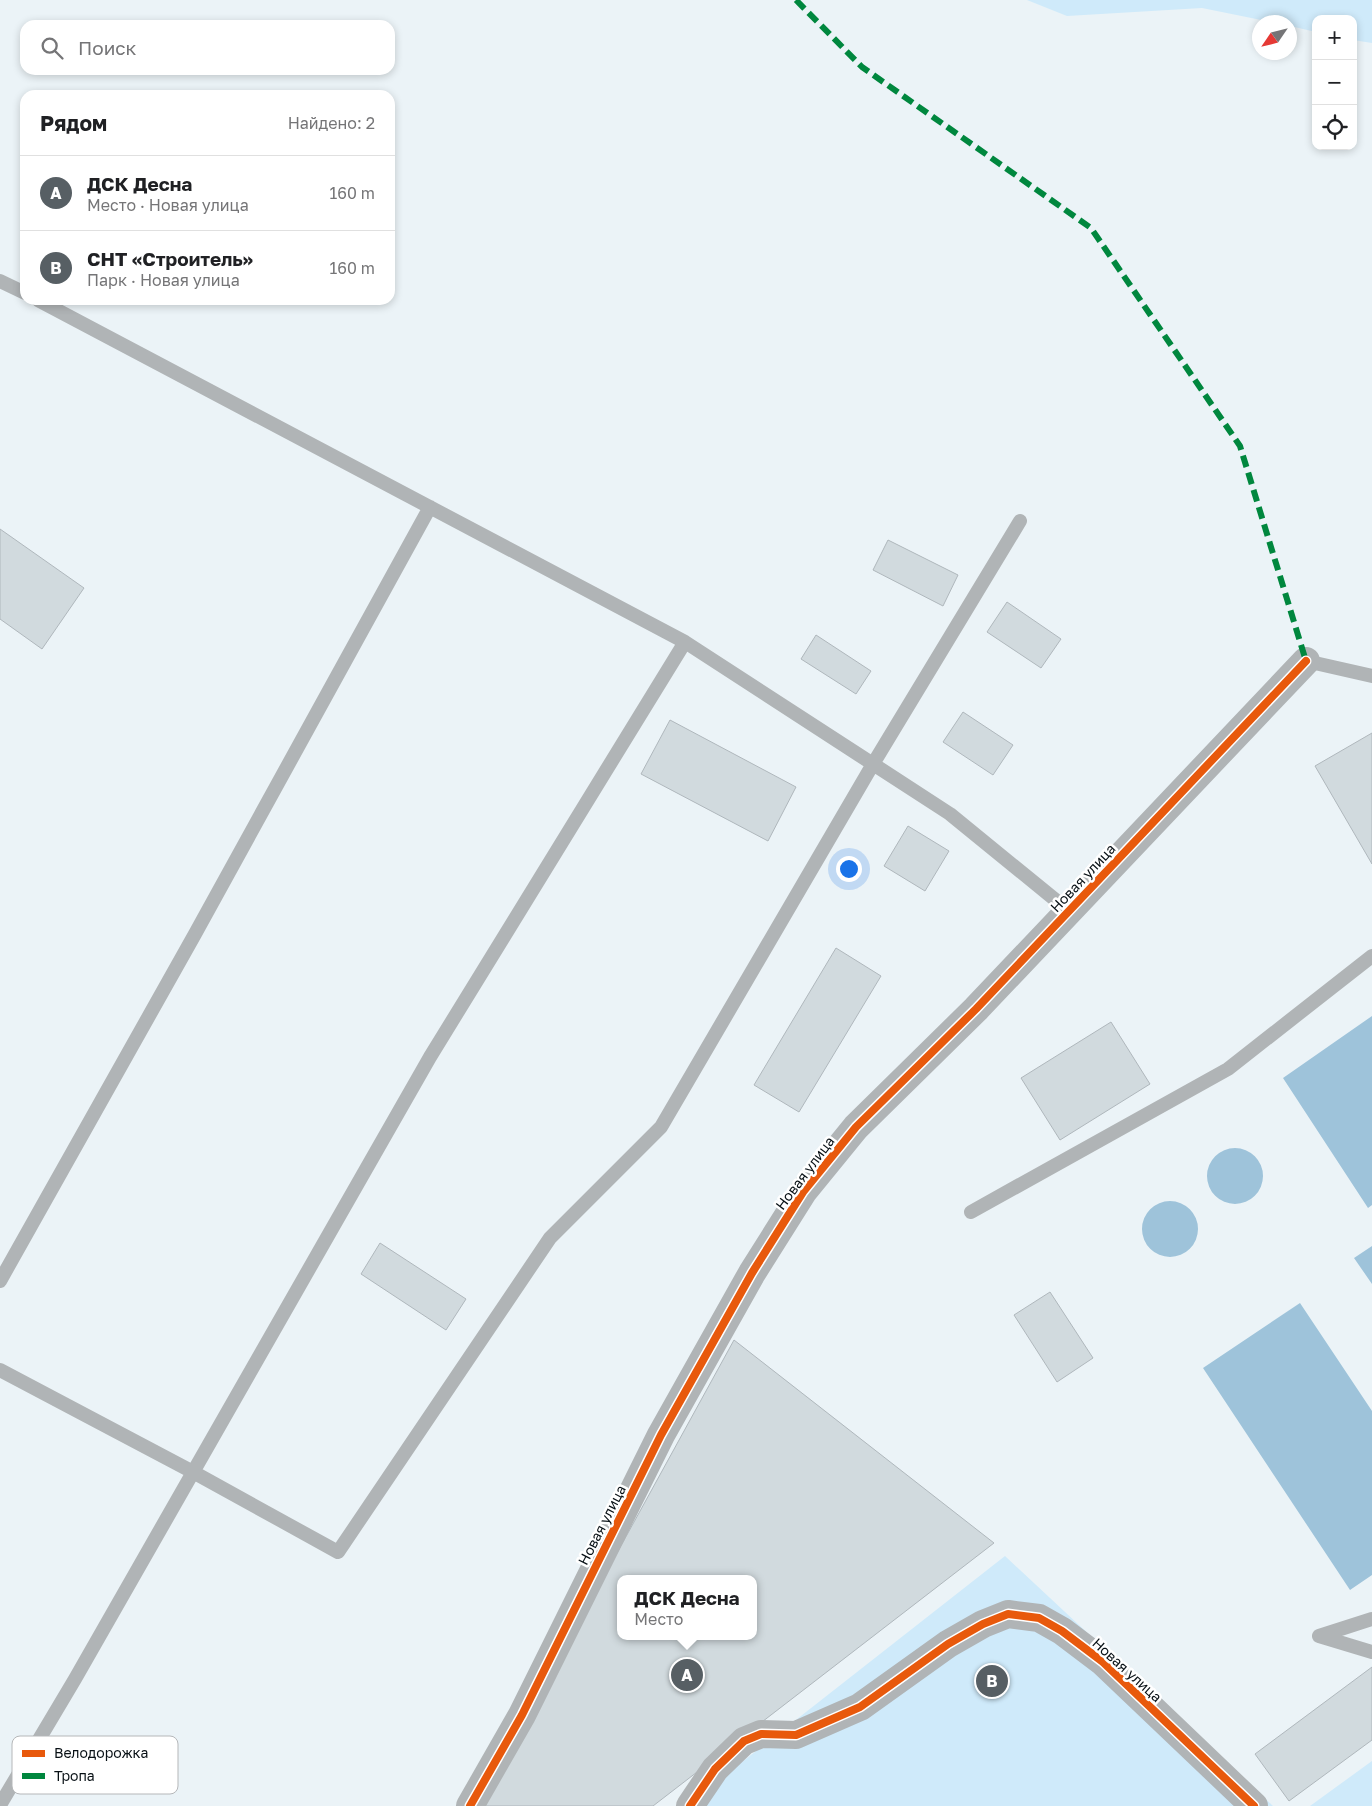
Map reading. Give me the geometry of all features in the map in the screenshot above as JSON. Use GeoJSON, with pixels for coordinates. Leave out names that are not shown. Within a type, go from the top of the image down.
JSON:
{"type":"FeatureCollection","features":[{"type":"Feature","properties":{"kind":"street","name":"Новая улица"},"geometry":{"type":"LineString","coordinates":[[470,1806],[522,1714],[661,1435],[752,1273],[803,1192],[856,1127],[976,1009],[1306,661]]}},
{"type":"Feature","properties":{"kind":"street","name":"Новая улица"},"geometry":{"type":"LineString","coordinates":[[690,1806],[715,1769],[744,1741],[761,1734],[796,1735],[860,1707],[948,1644],[983,1624],[1008,1614],[1039,1618],[1062,1631],[1103,1662],[1254,1806]]}},
{"type":"Feature","properties":{"kind":"lane"},"geometry":{"type":"LineString","coordinates":[[0,281],[20,291]]}},
{"type":"Feature","properties":{"kind":"lane"},"geometry":{"type":"LineString","coordinates":[[48,305],[685,642],[950,814],[1069,911]]}},
{"type":"Feature","properties":{"kind":"lane"},"geometry":{"type":"LineString","coordinates":[[0,1281],[195,934],[430,506]]}},
{"type":"Feature","properties":{"kind":"lane"},"geometry":{"type":"LineString","coordinates":[[0,1370],[193,1472],[338,1552],[550,1238],[661,1127],[873,764],[1020,521]]}},
{"type":"Feature","properties":{"kind":"lane"},"geometry":{"type":"LineString","coordinates":[[40,1736],[430,1057],[685,642]]}},
{"type":"Feature","properties":{"kind":"lane"},"geometry":{"type":"LineString","coordinates":[[1306,661],[1372,676]]}},
{"type":"Feature","properties":{"kind":"lane"},"geometry":{"type":"LineString","coordinates":[[971,1212],[1228,1069],[1372,956]]}},
{"type":"Feature","properties":{"kind":"lane"},"geometry":{"type":"LineString","coordinates":[[1372,1619],[1320,1636],[1372,1652]]}},
{"type":"Feature","properties":{"kind":"lane"},"geometry":{"type":"LineString","coordinates":[[0,1806],[12,1785]]}},
{"type":"Feature","properties":{"kind":"shaded area"},"geometry":{"type":"Polygon","coordinates":[[[1027,0],[1372,0],[1372,43],[1357,41],[1357,15],[1312,15],[1312,31],[1297,28],[1297,15],[1252,15],[1252,18],[1202,8],[1067,16],[1027,0]]]}},
{"type":"Feature","properties":{"kind":"shaded area"},"geometry":{"type":"Polygon","coordinates":[[[1372,1016],[1372,1205],[1368,1208],[1283,1078],[1372,1016]]]}},
{"type":"Feature","properties":{"kind":"shaded area"},"geometry":{"type":"Polygon","coordinates":[[[1235,1148],[1246,1150],[1255,1156],[1261,1165],[1263,1176],[1261,1187],[1255,1196],[1246,1202],[1235,1204],[1224,1202],[1215,1196],[1209,1187],[1207,1176],[1209,1165],[1215,1156],[1224,1150],[1235,1148]]]}},
{"type":"Feature","properties":{"kind":"shaded area"},"geometry":{"type":"Polygon","coordinates":[[[1170,1201],[1181,1203],[1190,1209],[1196,1218],[1198,1229],[1196,1240],[1190,1249],[1181,1255],[1170,1257],[1159,1255],[1150,1249],[1144,1240],[1142,1229],[1144,1218],[1150,1209],[1159,1203],[1170,1201]]]}},
{"type":"Feature","properties":{"kind":"shaded area"},"geometry":{"type":"Polygon","coordinates":[[[1372,1246],[1372,1284],[1354,1258],[1372,1246]]]}},
{"type":"Feature","properties":{"kind":"shaded area"},"geometry":{"type":"Polygon","coordinates":[[[1300,1303],[1372,1411],[1372,1575],[1350,1590],[1203,1368],[1300,1303]]]}},
{"type":"Feature","properties":{"kind":"shaded area"},"geometry":{"type":"Polygon","coordinates":[[[1005,1556],[1273,1806],[686,1806],[1005,1556]]]}},
{"type":"Feature","properties":{"kind":"shaded area"},"geometry":{"type":"Polygon","coordinates":[[[1372,1761],[1372,1806],[1310,1806],[1372,1761]]]}},
{"type":"Feature","properties":{"kind":"building"},"geometry":{"type":"Polygon","coordinates":[[[0,529],[84,588],[42,649],[0,619],[0,529]]]}},
{"type":"Feature","properties":{"kind":"building"},"geometry":{"type":"Polygon","coordinates":[[[888,540],[958,575],[943,606],[873,570],[888,540]]]}},
{"type":"Feature","properties":{"kind":"building"},"geometry":{"type":"Polygon","coordinates":[[[1007,602],[1061,639],[1041,668],[987,632],[1007,602]]]}},
{"type":"Feature","properties":{"kind":"building"},"geometry":{"type":"Polygon","coordinates":[[[816,635],[871,671],[856,694],[801,659],[816,635]]]}},
{"type":"Feature","properties":{"kind":"building"},"geometry":{"type":"Polygon","coordinates":[[[963,712],[1013,745],[993,775],[943,742],[963,712]]]}},
{"type":"Feature","properties":{"kind":"building"},"geometry":{"type":"Polygon","coordinates":[[[670,720],[796,787],[768,841],[641,774],[670,720]]]}},
{"type":"Feature","properties":{"kind":"building"},"geometry":{"type":"Polygon","coordinates":[[[1372,733],[1372,864],[1315,766],[1372,733]]]}},
{"type":"Feature","properties":{"kind":"building"},"geometry":{"type":"Polygon","coordinates":[[[908,826],[949,851],[925,891],[884,866],[908,826]]]}},
{"type":"Feature","properties":{"kind":"building"},"geometry":{"type":"Polygon","coordinates":[[[836,948],[881,976],[799,1112],[754,1085],[836,948]]]}},
{"type":"Feature","properties":{"kind":"building"},"geometry":{"type":"Polygon","coordinates":[[[1111,1022],[1150,1084],[1060,1140],[1021,1078],[1111,1022]]]}},
{"type":"Feature","properties":{"kind":"building"},"geometry":{"type":"Polygon","coordinates":[[[380,1243],[466,1299],[446,1330],[361,1274],[380,1243]]]}},
{"type":"Feature","properties":{"kind":"building"},"geometry":{"type":"Polygon","coordinates":[[[1050,1292],[1093,1358],[1057,1382],[1014,1315],[1050,1292]]]}},
{"type":"Feature","properties":{"kind":"building"},"geometry":{"type":"Polygon","coordinates":[[[734,1340],[994,1543],[653,1806],[478,1806],[734,1340]]]}},
{"type":"Feature","properties":{"kind":"building"},"geometry":{"type":"Polygon","coordinates":[[[1372,1667],[1372,1740],[1289,1801],[1255,1754],[1372,1667]]]}},
{"type":"Feature","properties":{"kind":"marked path"},"geometry":{"type":"LineString","coordinates":[[796,0],[862,67],[1091,228],[1240,446],[1306,661]]}},
{"type":"Feature","properties":{"kind":"cycle path"},"geometry":{"type":"LineString","coordinates":[[470,1806],[522,1715],[661,1435],[752,1273],[803,1192],[856,1127],[976,1009],[1306,661]]}},
{"type":"Feature","properties":{"kind":"cycle path"},"geometry":{"type":"LineString","coordinates":[[690,1806],[715,1769],[744,1741],[761,1734],[796,1735],[860,1707],[948,1644],[983,1624],[1008,1614],[1039,1618],[1062,1631],[1103,1662],[1254,1806]]}},
{"type":"Feature","properties":{"kind":"place","name":"ДСК Десна"},"geometry":{"type":"Point","coordinates":[687,1675]}},
{"type":"Feature","properties":{"kind":"place","name":"СНТ «Строитель»"},"geometry":{"type":"Point","coordinates":[992,1681]}}]}
